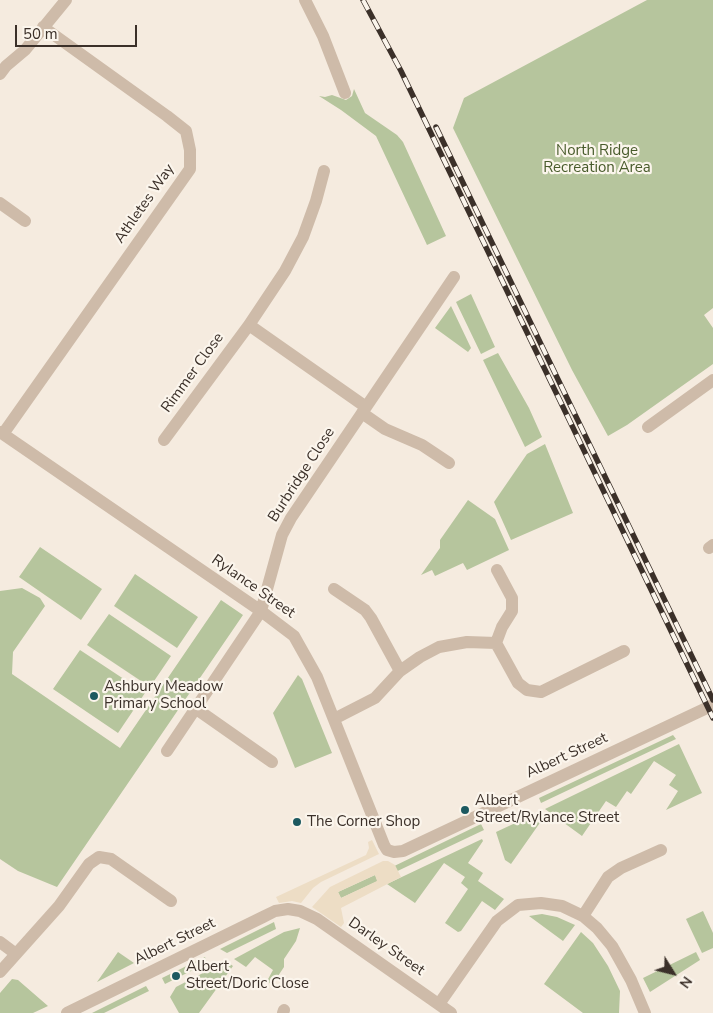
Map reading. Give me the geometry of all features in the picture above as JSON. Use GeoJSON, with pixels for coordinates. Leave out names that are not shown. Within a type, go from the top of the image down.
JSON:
{"type":"FeatureCollection","features":[{"type":"Feature","properties":{"kind":"street"},"geometry":{"type":"LineString","coordinates":[[0,74],[24,50],[66,0]]}},
{"type":"Feature","properties":{"kind":"street"},"geometry":{"type":"LineString","coordinates":[[305,0],[323,36],[345,93]]}},
{"type":"Feature","properties":{"kind":"street","name":"Athletes Way"},"geometry":{"type":"LineString","coordinates":[[1,433],[190,169],[190,150],[186,131],[43,27]]}},
{"type":"Feature","properties":{"kind":"street","name":"Rimmer Close"},"geometry":{"type":"LineString","coordinates":[[164,440],[249,325],[285,271],[303,237],[324,171]]}},
{"type":"Feature","properties":{"kind":"street"},"geometry":{"type":"LineString","coordinates":[[0,204],[25,221]]}},
{"type":"Feature","properties":{"kind":"street","name":"Burbridge Close"},"geometry":{"type":"LineString","coordinates":[[167,751],[261,611],[282,535],[291,518],[454,278]]}},
{"type":"Feature","properties":{"kind":"street"},"geometry":{"type":"LineString","coordinates":[[249,325],[364,410],[385,429],[422,446],[449,463]]}},
{"type":"Feature","properties":{"kind":"street"},"geometry":{"type":"LineString","coordinates":[[648,426],[713,380]]}},
{"type":"Feature","properties":{"kind":"street","name":"Rylance Street"},"geometry":{"type":"LineString","coordinates":[[1,433],[261,611],[294,636],[317,677],[387,850]]}},
{"type":"Feature","properties":{"kind":"street"},"geometry":{"type":"LineString","coordinates":[[497,570],[512,598],[512,611],[502,626],[496,643],[518,683],[528,690],[541,692],[624,651]]}},
{"type":"Feature","properties":{"kind":"street"},"geometry":{"type":"LineString","coordinates":[[334,589],[364,610],[371,618],[400,671]]}},
{"type":"Feature","properties":{"kind":"street"},"geometry":{"type":"LineString","coordinates":[[334,719],[375,698],[400,671],[438,647],[467,642],[496,643]]}},
{"type":"Feature","properties":{"kind":"street","name":"Albert Street"},"geometry":{"type":"LineString","coordinates":[[387,850],[394,852],[403,851],[713,705]]}},
{"type":"Feature","properties":{"kind":"street"},"geometry":{"type":"LineString","coordinates":[[195,708],[272,762]]}},
{"type":"Feature","properties":{"kind":"street"},"geometry":{"type":"LineString","coordinates":[[583,916],[608,878],[621,868],[661,850]]}},
{"type":"Feature","properties":{"kind":"street"},"geometry":{"type":"LineString","coordinates":[[0,972],[59,906],[88,864],[99,857],[111,859],[171,901]]}},
{"type":"Feature","properties":{"kind":"street"},"geometry":{"type":"LineString","coordinates":[[439,1004],[497,921],[518,905],[541,902],[562,906],[583,916],[597,928],[612,946],[631,980],[645,1013]]}},
{"type":"Feature","properties":{"kind":"street","name":"Albert Street"},"geometry":{"type":"LineString","coordinates":[[67,1013],[269,914],[288,909],[300,911]]}},
{"type":"Feature","properties":{"kind":"street","name":"Darley Street"},"geometry":{"type":"LineString","coordinates":[[300,911],[317,919],[452,1013]]}},
{"type":"Feature","properties":{"kind":"street"},"geometry":{"type":"LineString","coordinates":[[0,942],[16,954]]}},
{"type":"Feature","properties":{"kind":"green space","name":"North Ridge Recreation Area"},"geometry":{"type":"Polygon","coordinates":[[[647,0],[713,0],[713,308],[704,315],[713,328],[713,364],[627,425],[608,436],[572,370],[453,128],[464,98],[647,0]]]}},
{"type":"Feature","properties":{"kind":"green space"},"geometry":{"type":"Polygon","coordinates":[[[354,89],[365,113],[397,135],[403,142],[446,236],[427,245],[376,136],[319,96],[332,95],[346,100],[352,96],[354,89]]]}},
{"type":"Feature","properties":{"kind":"green space"},"geometry":{"type":"Polygon","coordinates":[[[471,294],[495,347],[481,354],[456,302],[471,294]]]}},
{"type":"Feature","properties":{"kind":"green space"},"geometry":{"type":"Polygon","coordinates":[[[451,306],[471,348],[468,352],[435,328],[451,306]]]}},
{"type":"Feature","properties":{"kind":"green space"},"geometry":{"type":"Polygon","coordinates":[[[498,353],[529,408],[542,437],[525,447],[483,360],[498,353]]]}},
{"type":"Feature","properties":{"kind":"green space"},"geometry":{"type":"Polygon","coordinates":[[[545,444],[573,513],[511,540],[494,502],[527,454],[545,444]]]}},
{"type":"Feature","properties":{"kind":"green space"},"geometry":{"type":"Polygon","coordinates":[[[468,500],[495,519],[509,550],[467,570],[463,563],[435,576],[432,570],[421,575],[440,548],[440,540],[468,500]]]}},
{"type":"Feature","properties":{"kind":"green space"},"geometry":{"type":"Polygon","coordinates":[[[40,547],[102,589],[81,620],[19,577],[40,547]]]}},
{"type":"Feature","properties":{"kind":"green space"},"geometry":{"type":"Polygon","coordinates":[[[135,574],[198,617],[177,648],[114,606],[135,574]]]}},
{"type":"Feature","properties":{"kind":"green space"},"geometry":{"type":"Polygon","coordinates":[[[22,588],[40,598],[45,606],[13,652],[12,674],[120,748],[221,600],[243,615],[57,887],[18,871],[0,859],[0,591],[22,588]]]}},
{"type":"Feature","properties":{"kind":"green space"},"geometry":{"type":"Polygon","coordinates":[[[109,614],[171,656],[150,687],[87,645],[109,614]]]}},
{"type":"Feature","properties":{"kind":"green space"},"geometry":{"type":"Polygon","coordinates":[[[80,650],[145,693],[118,733],[53,689],[80,650]]]}},
{"type":"Feature","properties":{"kind":"green space"},"geometry":{"type":"Polygon","coordinates":[[[298,675],[302,679],[332,753],[295,768],[273,713],[298,675]]]}},
{"type":"Feature","properties":{"kind":"green space"},"geometry":{"type":"Polygon","coordinates":[[[673,735],[676,739],[541,803],[539,798],[673,735]]]}},
{"type":"Feature","properties":{"kind":"green space"},"geometry":{"type":"Polygon","coordinates":[[[679,744],[702,793],[666,810],[678,791],[669,785],[676,775],[654,761],[631,794],[627,791],[616,807],[606,801],[582,836],[545,809],[679,744]]]}},
{"type":"Feature","properties":{"kind":"green space"},"geometry":{"type":"Polygon","coordinates":[[[539,812],[544,817],[511,864],[505,860],[496,832],[539,812]]]}},
{"type":"Feature","properties":{"kind":"green space"},"geometry":{"type":"Polygon","coordinates":[[[481,824],[484,830],[387,876],[384,871],[481,824]]]}},
{"type":"Feature","properties":{"kind":"green space"},"geometry":{"type":"Polygon","coordinates":[[[482,839],[483,841],[468,863],[483,873],[478,881],[504,899],[495,910],[482,901],[461,931],[458,932],[445,923],[468,889],[461,883],[465,877],[444,863],[415,903],[387,884],[482,839]]]}},
{"type":"Feature","properties":{"kind":"green space"},"geometry":{"type":"Polygon","coordinates":[[[375,875],[378,881],[341,898],[338,892],[375,875]]]}},
{"type":"Feature","properties":{"kind":"green space"},"geometry":{"type":"Polygon","coordinates":[[[703,911],[713,933],[713,948],[702,953],[686,919],[703,911]]]}},
{"type":"Feature","properties":{"kind":"green space"},"geometry":{"type":"Polygon","coordinates":[[[542,914],[557,917],[575,925],[563,941],[529,916],[542,914]]]}},
{"type":"Feature","properties":{"kind":"green space"},"geometry":{"type":"Polygon","coordinates":[[[274,922],[276,929],[227,953],[220,949],[274,922]]]}},
{"type":"Feature","properties":{"kind":"green space"},"geometry":{"type":"Polygon","coordinates":[[[300,928],[296,941],[284,959],[284,967],[272,985],[267,981],[273,970],[255,957],[246,967],[234,959],[284,932],[300,928]]]}},
{"type":"Feature","properties":{"kind":"green space"},"geometry":{"type":"Polygon","coordinates":[[[581,932],[593,943],[608,966],[620,991],[619,1013],[583,1013],[544,984],[581,932]]]}},
{"type":"Feature","properties":{"kind":"green space"},"geometry":{"type":"Polygon","coordinates":[[[118,952],[134,963],[97,982],[118,952]]]}},
{"type":"Feature","properties":{"kind":"green space"},"geometry":{"type":"Polygon","coordinates":[[[696,952],[700,960],[650,992],[643,978],[696,952]]]}},
{"type":"Feature","properties":{"kind":"green space"},"geometry":{"type":"Polygon","coordinates":[[[205,957],[207,963],[165,984],[162,978],[205,957]]]}},
{"type":"Feature","properties":{"kind":"green space"},"geometry":{"type":"Polygon","coordinates":[[[226,961],[233,966],[199,1013],[179,1013],[170,997],[176,987],[226,961]]]}},
{"type":"Feature","properties":{"kind":"green space"},"geometry":{"type":"Polygon","coordinates":[[[12,979],[18,980],[48,1006],[33,1013],[0,1013],[0,993],[12,979]]]}},
{"type":"Feature","properties":{"kind":"green space"},"geometry":{"type":"Polygon","coordinates":[[[146,986],[149,991],[104,1013],[92,1013],[146,986]]]}},
{"type":"Feature","properties":{"kind":"shaded area"},"geometry":{"type":"Polygon","coordinates":[[[372,840],[379,854],[321,882],[313,888],[301,903],[292,901],[279,903],[276,897],[366,855],[369,848],[368,842],[372,840]]]}},
{"type":"Feature","properties":{"kind":"shaded area"},"geometry":{"type":"Polygon","coordinates":[[[383,861],[388,861],[395,865],[401,877],[341,908],[344,923],[341,927],[312,907],[330,887],[383,861]],[[375,875],[338,892],[341,898],[377,881],[375,875]]]}},
{"type":"Feature","properties":{"kind":"railway"},"geometry":{"type":"LineString","coordinates":[[363,0],[401,71],[713,718]]}},
{"type":"Feature","properties":{"kind":"railway"},"geometry":{"type":"LineString","coordinates":[[436,127],[713,700]]}},
{"type":"Feature","properties":{"kind":"place","name":"Ashbury Meadow Primary School"},"geometry":{"type":"Point","coordinates":[94,696]}},
{"type":"Feature","properties":{"kind":"place","name":"Albert Street/Rylance Street"},"geometry":{"type":"Point","coordinates":[465,810]}},
{"type":"Feature","properties":{"kind":"place","name":"The Corner Shop"},"geometry":{"type":"Point","coordinates":[297,822]}},
{"type":"Feature","properties":{"kind":"place","name":"Albert Street/Doric Close"},"geometry":{"type":"Point","coordinates":[176,976]}}]}
